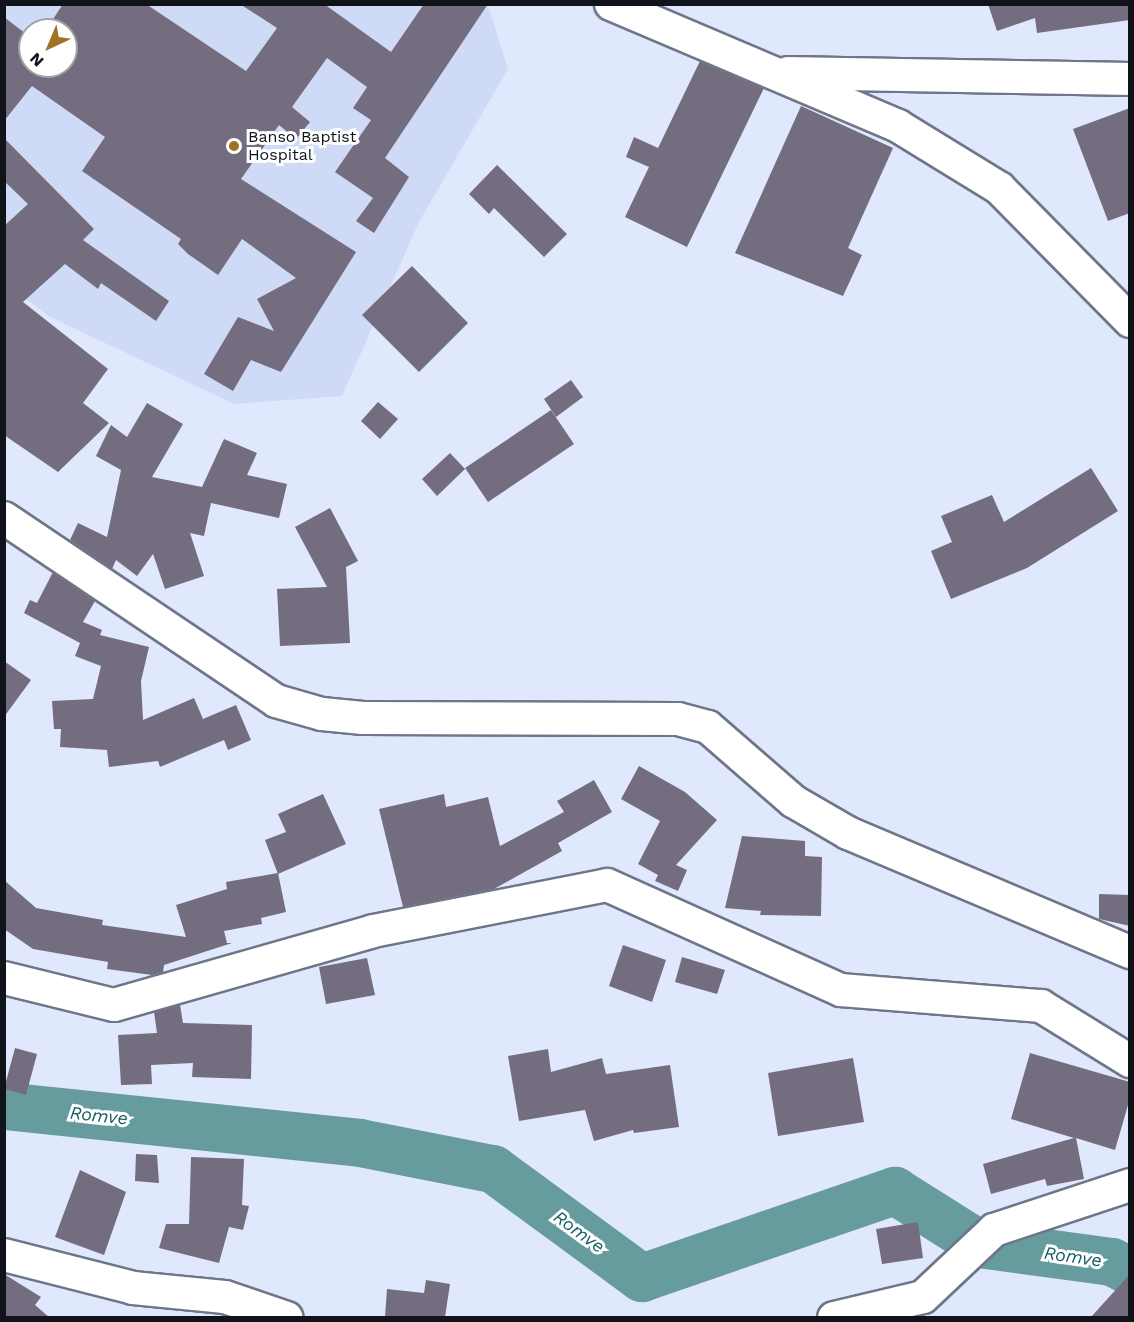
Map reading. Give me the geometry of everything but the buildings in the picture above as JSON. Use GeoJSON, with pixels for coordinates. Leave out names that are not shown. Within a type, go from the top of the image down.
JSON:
{"type":"FeatureCollection","features":[{"type":"Feature","properties":{"kind":"street"},"geometry":{"type":"LineString","coordinates":[[611,4],[898,126],[999,188],[1130,321]]}},
{"type":"Feature","properties":{"kind":"street"},"geometry":{"type":"LineString","coordinates":[[776,73],[1130,79]]}},
{"type":"Feature","properties":{"kind":"street"},"geometry":{"type":"LineString","coordinates":[[4,518],[276,701],[322,714],[363,718],[678,719],[708,727],[793,801],[848,833],[1130,952]]}},
{"type":"Feature","properties":{"kind":"street"},"geometry":{"type":"LineString","coordinates":[[4,978],[114,1005],[373,931],[607,885],[841,990],[1041,1006],[1130,1061]]}},
{"type":"Feature","properties":{"kind":"street"},"geometry":{"type":"LineString","coordinates":[[834,1317],[922,1298],[994,1230],[1130,1185]]}},
{"type":"Feature","properties":{"kind":"street"},"geometry":{"type":"LineString","coordinates":[[4,1255],[133,1288],[225,1297],[287,1317]]}},
{"type":"Feature","properties":{"kind":"shaded area","name":"Banso Baptist Hospital"},"geometry":{"type":"Polygon","coordinates":[[[4,5],[488,5],[508,69],[419,222],[342,396],[234,404],[50,317],[5,283],[4,5]]]}},
{"type":"Feature","properties":{"kind":"waterway","name":"Romve"},"geometry":{"type":"LineString","coordinates":[[4,1106],[360,1143],[493,1169],[642,1278],[895,1191],[979,1244],[1112,1262],[1130,1271]]}},
{"type":"Feature","properties":{"kind":"place","name":"Banso Baptist Hospital"},"geometry":{"type":"Point","coordinates":[234,146]}}]}
